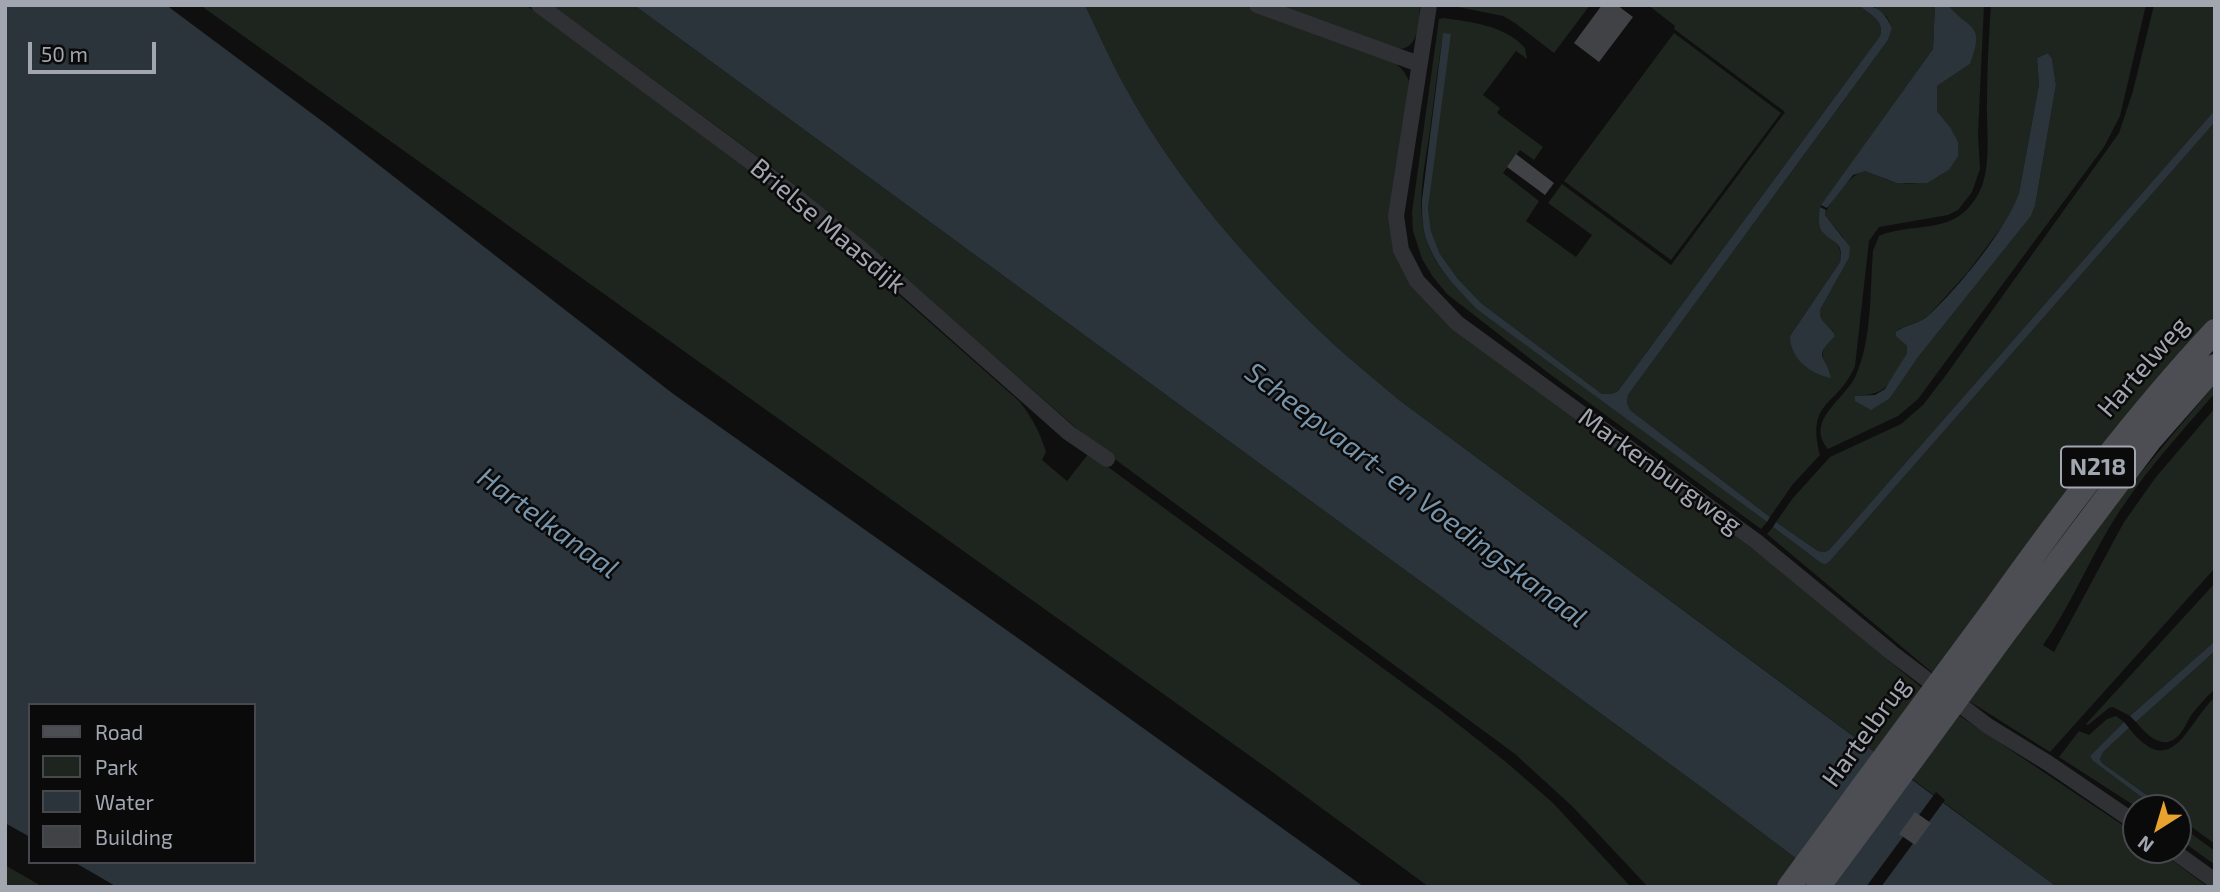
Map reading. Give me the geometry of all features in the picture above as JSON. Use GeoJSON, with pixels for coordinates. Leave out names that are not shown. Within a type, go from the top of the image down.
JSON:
{"type":"FeatureCollection","features":[{"type":"Feature","properties":{"kind":"main road","name":"Hartelweg"},"geometry":{"type":"LineString","coordinates":[[2001,619],[2061,514],[2161,388],[2215,331]]}},
{"type":"Feature","properties":{"kind":"main road","name":"Hartelweg"},"geometry":{"type":"LineString","coordinates":[[2001,619],[2215,366]]}},
{"type":"Feature","properties":{"kind":"main road","name":"Hartelbrug"},"geometry":{"type":"LineString","coordinates":[[1788,887],[2001,619]]}},
{"type":"Feature","properties":{"kind":"main road","name":"Hartelbrug"},"geometry":{"type":"LineString","coordinates":[[1818,887],[2001,619]]}},
{"type":"Feature","properties":{"kind":"street","name":"Brielse Maasdijk"},"geometry":{"type":"LineString","coordinates":[[539,5],[779,182],[859,248],[1069,433],[1107,459]]}},
{"type":"Feature","properties":{"kind":"street"},"geometry":{"type":"LineString","coordinates":[[1257,5],[1419,64]]}},
{"type":"Feature","properties":{"kind":"street","name":"Markenburgweg"},"geometry":{"type":"LineString","coordinates":[[1429,5],[1396,216],[1401,250],[1417,281],[1457,323],[1757,542],[1892,653],[1988,726],[2122,813]]}},
{"type":"Feature","properties":{"kind":"street"},"geometry":{"type":"LineString","coordinates":[[2191,864],[2215,881]]}},
{"type":"Feature","properties":{"kind":"green space"},"geometry":{"type":"Polygon","coordinates":[[[200,5],[526,5],[804,211],[1020,402],[1041,438],[1046,452],[1042,460],[1067,481],[1089,453],[1440,710],[1506,762],[1553,803],[1631,887],[1429,887],[1271,771],[200,5]]]}},
{"type":"Feature","properties":{"kind":"green space"},"geometry":{"type":"Polygon","coordinates":[[[552,5],[634,5],[1834,887],[1648,887],[1573,807],[1515,754],[1097,446],[780,173],[552,5]]]}},
{"type":"Feature","properties":{"kind":"green space"},"geometry":{"type":"Polygon","coordinates":[[[1085,5],[1242,5],[1381,54],[1398,65],[1409,81],[1397,182],[1410,280],[1668,485],[1770,562],[1922,688],[1875,752],[1399,400],[1326,337],[1244,252],[1169,159],[1122,81],[1085,5]]]}},
{"type":"Feature","properties":{"kind":"green space"},"geometry":{"type":"Polygon","coordinates":[[[1273,5],[1420,5],[1418,28],[1413,41],[1409,46],[1395,49],[1273,5]]]}},
{"type":"Feature","properties":{"kind":"green space"},"geometry":{"type":"Polygon","coordinates":[[[1448,5],[1590,5],[1554,53],[1503,16],[1448,5]]]}},
{"type":"Feature","properties":{"kind":"green space"},"geometry":{"type":"Polygon","coordinates":[[[1648,5],[1858,5],[1875,18],[1881,30],[1880,36],[1618,391],[1602,394],[1481,303],[1458,279],[1440,254],[1431,231],[1428,208],[1443,34],[1422,186],[1423,229],[1431,252],[1442,270],[1479,310],[1767,522],[1761,529],[1551,375],[1447,294],[1422,259],[1413,231],[1412,212],[1439,19],[1443,18],[1498,29],[1525,48],[1527,59],[1516,51],[1483,95],[1500,108],[1497,113],[1543,147],[1534,160],[1520,150],[1503,173],[1539,201],[1526,221],[1576,257],[1592,235],[1548,203],[1562,184],[1671,265],[1785,112],[1674,29],[1675,26],[1648,5]]]}},
{"type":"Feature","properties":{"kind":"green space"},"geometry":{"type":"Polygon","coordinates":[[[1872,5],[1935,5],[1933,49],[1820,207],[1821,229],[1839,247],[1840,262],[1790,336],[1831,373],[1824,362],[1823,352],[1833,331],[1822,320],[1820,310],[1849,258],[1843,237],[1825,215],[1848,182],[1865,171],[1895,182],[1911,184],[1934,178],[1949,170],[1950,127],[1937,111],[1937,86],[1970,64],[1948,5],[1984,5],[1978,134],[1980,169],[1972,192],[1958,210],[1948,215],[1879,227],[1869,241],[1855,366],[1848,380],[1820,413],[1817,437],[1820,455],[1793,484],[1770,517],[1630,410],[1628,395],[1888,40],[1892,28],[1887,17],[1872,5]]]}},
{"type":"Feature","properties":{"kind":"green space"},"geometry":{"type":"Polygon","coordinates":[[[1991,5],[2146,5],[2120,116],[2104,147],[1918,399],[1898,416],[1828,449],[1822,438],[1824,419],[1851,384],[1865,346],[1873,251],[1879,236],[1952,220],[1971,204],[1983,183],[1988,152],[1987,85],[1991,5]],[[2048,53],[2037,58],[2039,84],[2014,209],[1967,273],[1928,316],[1899,329],[1897,336],[1907,346],[1907,353],[1888,385],[1876,393],[1855,396],[1890,398],[1919,356],[2031,216],[2056,85],[2052,60],[2048,53]]]}},
{"type":"Feature","properties":{"kind":"green space"},"geometry":{"type":"Polygon","coordinates":[[[2154,5],[2215,5],[2215,110],[1829,550],[1818,551],[1776,522],[1793,498],[1830,457],[1901,424],[1923,405],[1946,375],[2119,133],[2133,91],[2154,5]]]}},
{"type":"Feature","properties":{"kind":"green space"},"geometry":{"type":"Polygon","coordinates":[[[1674,33],[1781,113],[1671,260],[1564,181],[1674,33]]]}},
{"type":"Feature","properties":{"kind":"green space"},"geometry":{"type":"Polygon","coordinates":[[[2215,122],[2215,315],[1933,673],[1767,534],[1773,527],[1821,563],[1831,560],[2215,122]]]}},
{"type":"Feature","properties":{"kind":"green space"},"geometry":{"type":"Polygon","coordinates":[[[2215,384],[2215,393],[2120,510],[2043,645],[2054,652],[2124,522],[2156,477],[2215,408],[2215,568],[2050,752],[1969,701],[2129,487],[2215,384]]]}},
{"type":"Feature","properties":{"kind":"green space"},"geometry":{"type":"Polygon","coordinates":[[[2215,583],[2215,641],[2130,716],[2113,707],[2086,724],[2215,583]]]}},
{"type":"Feature","properties":{"kind":"green space"},"geometry":{"type":"Polygon","coordinates":[[[2215,651],[2215,689],[2190,717],[2182,732],[2166,742],[2149,736],[2136,722],[2215,651]]]}},
{"type":"Feature","properties":{"kind":"green space"},"geometry":{"type":"Polygon","coordinates":[[[2215,697],[2215,844],[2192,827],[2192,794],[2145,794],[2100,759],[2103,752],[2129,728],[2144,744],[2157,750],[2168,749],[2178,743],[2215,697]]]}},
{"type":"Feature","properties":{"kind":"green space"},"geometry":{"type":"Polygon","coordinates":[[[1957,714],[2122,825],[2122,864],[2177,864],[2208,887],[2057,887],[1911,778],[1957,714]]]}},
{"type":"Feature","properties":{"kind":"green space"},"geometry":{"type":"Polygon","coordinates":[[[2116,716],[2124,722],[2090,756],[2137,794],[2122,794],[2122,798],[2059,757],[2079,731],[2089,735],[2107,719],[2116,716]]]}},
{"type":"Feature","properties":{"kind":"green space"},"geometry":{"type":"Polygon","coordinates":[[[2192,834],[2215,851],[2215,865],[2192,848],[2192,834]]]}},
{"type":"Feature","properties":{"kind":"green space"},"geometry":{"type":"Polygon","coordinates":[[[5,865],[43,887],[5,887],[5,865]]]}},
{"type":"Feature","properties":{"kind":"water","name":"Hartelkanaal"},"geometry":{"type":"Polygon","coordinates":[[[5,5],[166,5],[330,127],[672,393],[1364,887],[117,887],[77,864],[256,864],[256,703],[28,703],[28,836],[5,823],[5,5]]]}},
{"type":"Feature","properties":{"kind":"water","name":"Scheepvaart- en Voedingskanaal"},"geometry":{"type":"Polygon","coordinates":[[[634,5],[1085,5],[1128,92],[1169,159],[1244,252],[1335,345],[1399,400],[2057,887],[1834,887],[634,5]]]}},
{"type":"Feature","properties":{"kind":"water"},"geometry":{"type":"Polygon","coordinates":[[[1858,5],[1870,6],[1883,13],[1892,28],[1888,40],[1628,395],[1630,410],[1770,517],[1767,522],[1478,310],[1456,288],[1437,263],[1425,233],[1422,200],[1443,33],[1451,34],[1428,208],[1431,231],[1440,254],[1458,279],[1481,303],[1602,394],[1612,394],[1618,391],[1880,36],[1878,22],[1858,5]]]}},
{"type":"Feature","properties":{"kind":"water"},"geometry":{"type":"Polygon","coordinates":[[[1935,5],[1948,5],[1976,34],[1975,50],[1970,64],[1937,86],[1937,111],[1958,142],[1958,156],[1949,170],[1927,183],[1897,183],[1865,171],[1853,175],[1827,208],[1821,205],[1933,49],[1935,5]]]}},
{"type":"Feature","properties":{"kind":"water"},"geometry":{"type":"Polygon","coordinates":[[[2048,53],[2052,59],[2056,85],[2031,216],[1919,356],[1890,398],[1871,410],[1855,401],[1855,396],[1875,395],[1885,389],[1907,353],[1907,346],[1896,336],[1896,332],[1925,318],[1940,304],[1993,241],[2013,208],[2019,193],[2039,84],[2037,58],[2048,53]]]}},
{"type":"Feature","properties":{"kind":"water"},"geometry":{"type":"Polygon","coordinates":[[[2215,110],[2215,122],[1831,560],[1826,564],[1821,563],[1773,527],[1776,522],[1818,551],[1829,550],[2215,110]]]}},
{"type":"Feature","properties":{"kind":"water"},"geometry":{"type":"Polygon","coordinates":[[[1820,207],[1826,210],[1825,215],[1850,247],[1849,258],[1820,310],[1821,318],[1835,336],[1822,354],[1831,378],[1809,369],[1797,358],[1790,336],[1840,262],[1839,246],[1820,228],[1820,207]]]}},
{"type":"Feature","properties":{"kind":"water"},"geometry":{"type":"Polygon","coordinates":[[[2215,641],[2215,651],[2136,722],[2130,716],[2215,641]]]}},
{"type":"Feature","properties":{"kind":"water"},"geometry":{"type":"Polygon","coordinates":[[[2124,722],[2129,728],[2103,752],[2100,759],[2145,794],[2137,794],[2090,756],[2124,722]]]}},
{"type":"Feature","properties":{"kind":"pier"},"geometry":{"type":"Polygon","coordinates":[[[1936,792],[1945,800],[1881,887],[1866,887],[1936,792]]]}},
{"type":"Feature","properties":{"kind":"building"},"geometry":{"type":"Polygon","coordinates":[[[1602,5],[1617,5],[1633,17],[1599,62],[1574,43],[1602,5]]]}},
{"type":"Feature","properties":{"kind":"building"},"geometry":{"type":"Polygon","coordinates":[[[1516,154],[1554,183],[1545,195],[1507,167],[1516,154]]]}},
{"type":"Feature","properties":{"kind":"building"},"geometry":{"type":"Polygon","coordinates":[[[1915,812],[1931,823],[1915,845],[1899,834],[1915,812]]]}}]}
